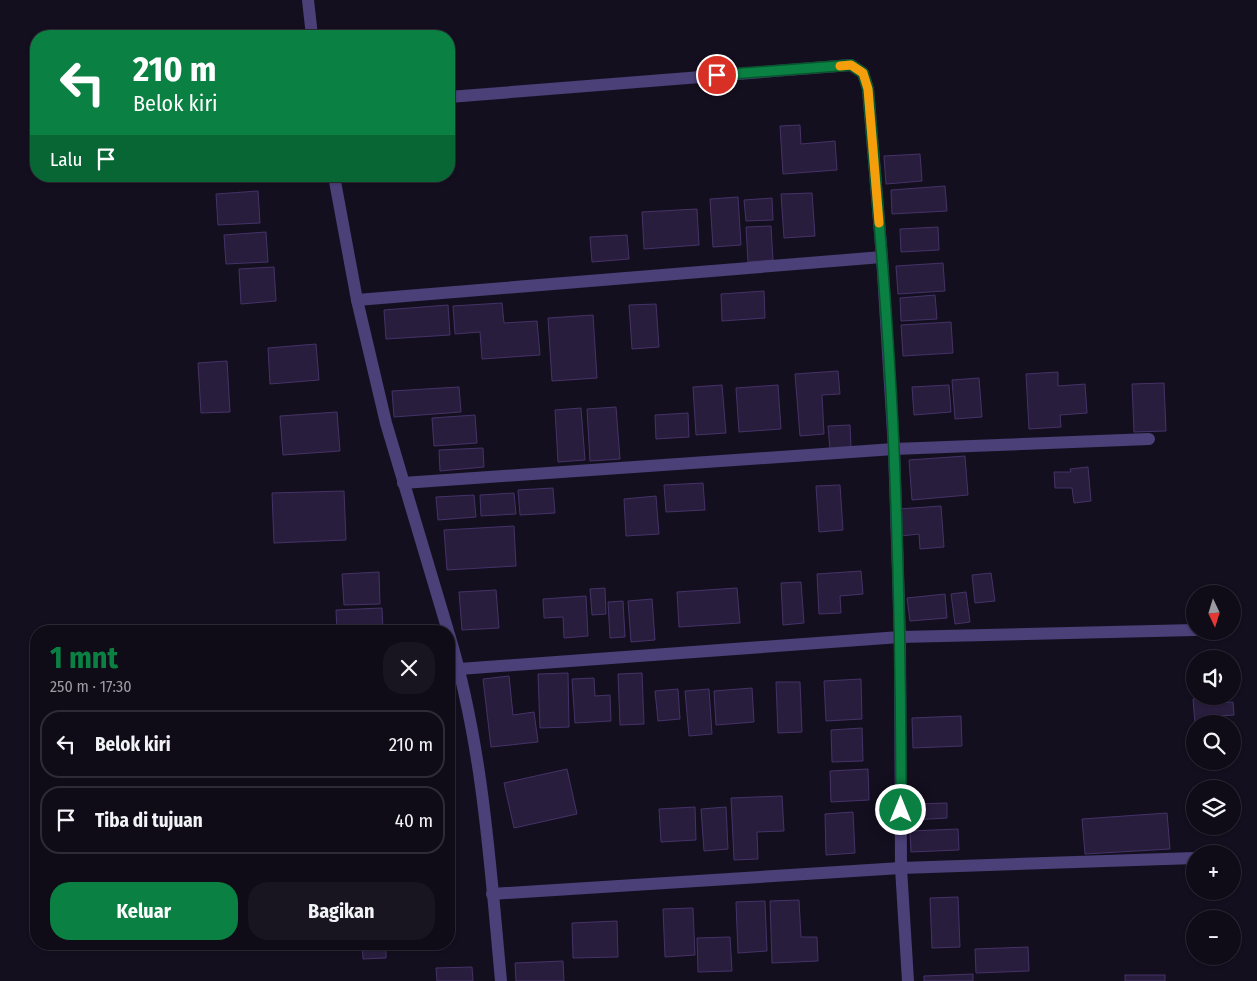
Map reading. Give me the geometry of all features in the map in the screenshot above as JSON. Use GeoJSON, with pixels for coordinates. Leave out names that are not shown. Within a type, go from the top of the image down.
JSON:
{"type":"FeatureCollection","features":[{"type":"Feature","properties":{"kind":"street"},"geometry":{"type":"LineString","coordinates":[[308,0],[311,30]]}},
{"type":"Feature","properties":{"kind":"street"},"geometry":{"type":"LineString","coordinates":[[455,97],[851,65],[863,73],[868,89],[882,256],[894,449],[900,637],[901,868],[908,981]]}},
{"type":"Feature","properties":{"kind":"street"},"geometry":{"type":"LineString","coordinates":[[335,182],[357,300],[386,423],[446,625]]}},
{"type":"Feature","properties":{"kind":"street"},"geometry":{"type":"LineString","coordinates":[[357,300],[882,256]]}},
{"type":"Feature","properties":{"kind":"street"},"geometry":{"type":"LineString","coordinates":[[403,483],[894,449],[1150,439]]}},
{"type":"Feature","properties":{"kind":"street"},"geometry":{"type":"LineString","coordinates":[[459,669],[900,637],[1186,630]]}},
{"type":"Feature","properties":{"kind":"street"},"geometry":{"type":"LineString","coordinates":[[455,656],[482,783],[500,981]]}},
{"type":"Feature","properties":{"kind":"street"},"geometry":{"type":"LineString","coordinates":[[492,894],[901,868],[1186,858]]}},
{"type":"Feature","properties":{"kind":"building"},"geometry":{"type":"Polygon","coordinates":[[[800,125],[801,144],[835,141],[837,170],[783,174],[780,126],[800,125]]]}},
{"type":"Feature","properties":{"kind":"building"},"geometry":{"type":"Polygon","coordinates":[[[920,154],[922,181],[886,184],[884,156],[920,154]]]}},
{"type":"Feature","properties":{"kind":"building"},"geometry":{"type":"Polygon","coordinates":[[[945,186],[947,211],[892,214],[891,190],[945,186]]]}},
{"type":"Feature","properties":{"kind":"building"},"geometry":{"type":"Polygon","coordinates":[[[258,191],[260,223],[218,225],[216,194],[258,191]]]}},
{"type":"Feature","properties":{"kind":"building"},"geometry":{"type":"Polygon","coordinates":[[[812,193],[815,236],[784,238],[781,194],[812,193]]]}},
{"type":"Feature","properties":{"kind":"building"},"geometry":{"type":"Polygon","coordinates":[[[738,197],[741,245],[713,247],[710,199],[738,197]]]}},
{"type":"Feature","properties":{"kind":"building"},"geometry":{"type":"Polygon","coordinates":[[[772,198],[773,220],[746,221],[744,200],[772,198]]]}},
{"type":"Feature","properties":{"kind":"building"},"geometry":{"type":"Polygon","coordinates":[[[697,209],[699,245],[644,249],[642,212],[697,209]]]}},
{"type":"Feature","properties":{"kind":"building"},"geometry":{"type":"Polygon","coordinates":[[[771,226],[773,260],[748,262],[746,227],[771,226]]]}},
{"type":"Feature","properties":{"kind":"building"},"geometry":{"type":"Polygon","coordinates":[[[938,227],[939,250],[901,252],[900,229],[938,227]]]}},
{"type":"Feature","properties":{"kind":"building"},"geometry":{"type":"Polygon","coordinates":[[[266,232],[268,262],[226,264],[224,235],[266,232]]]}},
{"type":"Feature","properties":{"kind":"building"},"geometry":{"type":"Polygon","coordinates":[[[627,235],[629,259],[592,262],[590,237],[627,235]]]}},
{"type":"Feature","properties":{"kind":"building"},"geometry":{"type":"Polygon","coordinates":[[[943,263],[945,291],[898,294],[896,266],[943,263]]]}},
{"type":"Feature","properties":{"kind":"building"},"geometry":{"type":"Polygon","coordinates":[[[274,267],[276,301],[241,304],[239,269],[274,267]]]}},
{"type":"Feature","properties":{"kind":"building"},"geometry":{"type":"Polygon","coordinates":[[[764,291],[765,318],[722,321],[721,294],[764,291]]]}},
{"type":"Feature","properties":{"kind":"building"},"geometry":{"type":"Polygon","coordinates":[[[935,295],[937,319],[901,321],[900,298],[935,295]]]}},
{"type":"Feature","properties":{"kind":"building"},"geometry":{"type":"Polygon","coordinates":[[[502,303],[504,323],[537,321],[540,355],[482,359],[480,332],[455,334],[453,306],[502,303]]]}},
{"type":"Feature","properties":{"kind":"building"},"geometry":{"type":"Polygon","coordinates":[[[656,304],[659,347],[632,349],[629,305],[656,304]]]}},
{"type":"Feature","properties":{"kind":"building"},"geometry":{"type":"Polygon","coordinates":[[[448,305],[450,335],[386,339],[384,310],[448,305]]]}},
{"type":"Feature","properties":{"kind":"building"},"geometry":{"type":"Polygon","coordinates":[[[593,315],[597,378],[552,381],[548,318],[593,315]]]}},
{"type":"Feature","properties":{"kind":"building"},"geometry":{"type":"Polygon","coordinates":[[[951,322],[953,353],[903,356],[901,325],[951,322]]]}},
{"type":"Feature","properties":{"kind":"building"},"geometry":{"type":"Polygon","coordinates":[[[316,344],[319,380],[270,384],[268,348],[316,344]]]}},
{"type":"Feature","properties":{"kind":"building"},"geometry":{"type":"Polygon","coordinates":[[[227,361],[230,412],[201,413],[198,363],[227,361]]]}},
{"type":"Feature","properties":{"kind":"building"},"geometry":{"type":"Polygon","coordinates":[[[838,371],[840,394],[822,395],[824,434],[800,436],[795,374],[838,371]]]}},
{"type":"Feature","properties":{"kind":"building"},"geometry":{"type":"Polygon","coordinates":[[[1058,372],[1058,386],[1085,384],[1087,413],[1060,415],[1061,427],[1029,429],[1026,374],[1058,372]]]}},
{"type":"Feature","properties":{"kind":"building"},"geometry":{"type":"Polygon","coordinates":[[[979,378],[982,417],[955,419],[952,380],[979,378]]]}},
{"type":"Feature","properties":{"kind":"building"},"geometry":{"type":"Polygon","coordinates":[[[1164,383],[1166,431],[1134,432],[1132,384],[1164,383]]]}},
{"type":"Feature","properties":{"kind":"building"},"geometry":{"type":"Polygon","coordinates":[[[722,385],[726,433],[696,435],[693,387],[722,385]]]}},
{"type":"Feature","properties":{"kind":"building"},"geometry":{"type":"Polygon","coordinates":[[[778,385],[781,429],[739,432],[736,388],[778,385]]]}},
{"type":"Feature","properties":{"kind":"building"},"geometry":{"type":"Polygon","coordinates":[[[949,385],[951,412],[914,415],[912,387],[949,385]]]}},
{"type":"Feature","properties":{"kind":"building"},"geometry":{"type":"Polygon","coordinates":[[[459,387],[461,412],[394,417],[392,391],[459,387]]]}},
{"type":"Feature","properties":{"kind":"building"},"geometry":{"type":"Polygon","coordinates":[[[616,407],[620,459],[590,461],[587,409],[616,407]]]}},
{"type":"Feature","properties":{"kind":"building"},"geometry":{"type":"Polygon","coordinates":[[[581,408],[585,460],[558,462],[555,410],[581,408]]]}},
{"type":"Feature","properties":{"kind":"building"},"geometry":{"type":"Polygon","coordinates":[[[337,412],[340,451],[283,455],[280,416],[337,412]]]}},
{"type":"Feature","properties":{"kind":"building"},"geometry":{"type":"Polygon","coordinates":[[[688,413],[689,437],[656,439],[655,415],[688,413]]]}},
{"type":"Feature","properties":{"kind":"building"},"geometry":{"type":"Polygon","coordinates":[[[475,415],[477,443],[434,446],[432,418],[475,415]]]}},
{"type":"Feature","properties":{"kind":"building"},"geometry":{"type":"Polygon","coordinates":[[[850,425],[851,448],[830,449],[828,426],[850,425]]]}},
{"type":"Feature","properties":{"kind":"building"},"geometry":{"type":"Polygon","coordinates":[[[483,448],[484,467],[440,471],[439,450],[483,448]]]}},
{"type":"Feature","properties":{"kind":"building"},"geometry":{"type":"Polygon","coordinates":[[[965,456],[968,495],[912,500],[909,460],[965,456]]]}},
{"type":"Feature","properties":{"kind":"building"},"geometry":{"type":"Polygon","coordinates":[[[1088,467],[1091,501],[1074,503],[1072,488],[1055,488],[1054,472],[1071,472],[1070,469],[1088,467]]]}},
{"type":"Feature","properties":{"kind":"building"},"geometry":{"type":"Polygon","coordinates":[[[703,483],[705,510],[666,512],[664,485],[703,483]]]}},
{"type":"Feature","properties":{"kind":"building"},"geometry":{"type":"Polygon","coordinates":[[[840,485],[843,530],[819,532],[816,486],[840,485]]]}},
{"type":"Feature","properties":{"kind":"building"},"geometry":{"type":"Polygon","coordinates":[[[553,488],[555,513],[520,515],[518,490],[553,488]]]}},
{"type":"Feature","properties":{"kind":"building"},"geometry":{"type":"Polygon","coordinates":[[[344,491],[346,540],[274,543],[272,493],[344,491]]]}},
{"type":"Feature","properties":{"kind":"building"},"geometry":{"type":"Polygon","coordinates":[[[514,493],[516,514],[481,516],[480,495],[514,493]]]}},
{"type":"Feature","properties":{"kind":"building"},"geometry":{"type":"Polygon","coordinates":[[[474,495],[476,517],[438,520],[436,497],[474,495]]]}},
{"type":"Feature","properties":{"kind":"building"},"geometry":{"type":"Polygon","coordinates":[[[656,496],[659,534],[626,536],[624,499],[656,496]]]}},
{"type":"Feature","properties":{"kind":"building"},"geometry":{"type":"Polygon","coordinates":[[[941,506],[944,547],[920,549],[919,534],[901,536],[899,509],[941,506]]]}},
{"type":"Feature","properties":{"kind":"building"},"geometry":{"type":"Polygon","coordinates":[[[514,526],[516,566],[447,570],[444,530],[514,526]]]}},
{"type":"Feature","properties":{"kind":"building"},"geometry":{"type":"Polygon","coordinates":[[[861,571],[863,594],[840,596],[841,613],[819,614],[817,574],[861,571]]]}},
{"type":"Feature","properties":{"kind":"building"},"geometry":{"type":"Polygon","coordinates":[[[379,572],[380,604],[344,605],[342,574],[379,572]]]}},
{"type":"Feature","properties":{"kind":"building"},"geometry":{"type":"Polygon","coordinates":[[[991,573],[995,601],[975,603],[972,575],[991,573]]]}},
{"type":"Feature","properties":{"kind":"building"},"geometry":{"type":"Polygon","coordinates":[[[801,582],[804,623],[783,625],[781,583],[801,582]]]}},
{"type":"Feature","properties":{"kind":"building"},"geometry":{"type":"Polygon","coordinates":[[[605,588],[606,614],[592,615],[590,589],[605,588]]]}},
{"type":"Feature","properties":{"kind":"building"},"geometry":{"type":"Polygon","coordinates":[[[737,588],[740,623],[679,627],[677,592],[737,588]]]}},
{"type":"Feature","properties":{"kind":"building"},"geometry":{"type":"Polygon","coordinates":[[[496,590],[499,628],[462,630],[459,592],[496,590]]]}},
{"type":"Feature","properties":{"kind":"building"},"geometry":{"type":"Polygon","coordinates":[[[966,592],[970,622],[955,624],[951,594],[966,592]]]}},
{"type":"Feature","properties":{"kind":"building"},"geometry":{"type":"Polygon","coordinates":[[[945,594],[947,618],[910,621],[907,598],[945,594]]]}},
{"type":"Feature","properties":{"kind":"building"},"geometry":{"type":"Polygon","coordinates":[[[586,596],[588,636],[564,638],[563,617],[544,618],[543,599],[586,596]]]}},
{"type":"Feature","properties":{"kind":"building"},"geometry":{"type":"Polygon","coordinates":[[[652,599],[655,640],[631,642],[628,601],[652,599]]]}},
{"type":"Feature","properties":{"kind":"building"},"geometry":{"type":"Polygon","coordinates":[[[623,601],[625,637],[610,638],[608,602],[623,601]]]}},
{"type":"Feature","properties":{"kind":"building"},"geometry":{"type":"Polygon","coordinates":[[[382,608],[383,625],[337,625],[336,610],[382,608]]]}},
{"type":"Feature","properties":{"kind":"building"},"geometry":{"type":"Polygon","coordinates":[[[568,673],[569,727],[540,728],[538,674],[568,673]]]}},
{"type":"Feature","properties":{"kind":"building"},"geometry":{"type":"Polygon","coordinates":[[[642,673],[644,724],[620,725],[618,674],[642,673]]]}},
{"type":"Feature","properties":{"kind":"building"},"geometry":{"type":"Polygon","coordinates":[[[509,676],[513,715],[534,712],[538,742],[491,747],[483,679],[509,676]]]}},
{"type":"Feature","properties":{"kind":"building"},"geometry":{"type":"Polygon","coordinates":[[[594,678],[595,696],[610,695],[611,721],[575,723],[572,679],[594,678]]]}},
{"type":"Feature","properties":{"kind":"building"},"geometry":{"type":"Polygon","coordinates":[[[861,679],[862,719],[826,721],[824,681],[861,679]]]}},
{"type":"Feature","properties":{"kind":"building"},"geometry":{"type":"Polygon","coordinates":[[[776,682],[800,682],[802,732],[778,733],[776,682]]]}},
{"type":"Feature","properties":{"kind":"building"},"geometry":{"type":"Polygon","coordinates":[[[752,688],[754,722],[716,725],[714,691],[752,688]]]}},
{"type":"Feature","properties":{"kind":"building"},"geometry":{"type":"Polygon","coordinates":[[[678,689],[680,719],[658,721],[655,691],[678,689]]]}},
{"type":"Feature","properties":{"kind":"building"},"geometry":{"type":"Polygon","coordinates":[[[709,689],[712,734],[689,736],[685,691],[709,689]]]}},
{"type":"Feature","properties":{"kind":"building"},"geometry":{"type":"Polygon","coordinates":[[[1193,705],[1233,705],[1234,715],[1194,715],[1193,705]]]}},
{"type":"Feature","properties":{"kind":"building"},"geometry":{"type":"Polygon","coordinates":[[[961,716],[962,746],[913,748],[912,718],[961,716]]]}},
{"type":"Feature","properties":{"kind":"building"},"geometry":{"type":"Polygon","coordinates":[[[862,728],[863,761],[832,762],[831,730],[862,728]]]}},
{"type":"Feature","properties":{"kind":"building"},"geometry":{"type":"Polygon","coordinates":[[[567,769],[577,814],[514,828],[504,783],[567,769]]]}},
{"type":"Feature","properties":{"kind":"building"},"geometry":{"type":"Polygon","coordinates":[[[868,769],[869,800],[831,802],[830,771],[868,769]]]}},
{"type":"Feature","properties":{"kind":"building"},"geometry":{"type":"Polygon","coordinates":[[[782,796],[784,831],[757,832],[758,859],[734,860],[731,798],[782,796]]]}},
{"type":"Feature","properties":{"kind":"building"},"geometry":{"type":"Polygon","coordinates":[[[947,803],[947,818],[912,820],[911,804],[947,803]]]}},
{"type":"Feature","properties":{"kind":"building"},"geometry":{"type":"Polygon","coordinates":[[[695,807],[696,840],[661,842],[659,809],[695,807]]]}},
{"type":"Feature","properties":{"kind":"building"},"geometry":{"type":"Polygon","coordinates":[[[726,807],[728,849],[704,851],[701,809],[726,807]]]}},
{"type":"Feature","properties":{"kind":"building"},"geometry":{"type":"Polygon","coordinates":[[[853,812],[855,853],[826,855],[825,814],[853,812]]]}},
{"type":"Feature","properties":{"kind":"building"},"geometry":{"type":"Polygon","coordinates":[[[1167,813],[1170,849],[1085,854],[1082,819],[1167,813]]]}},
{"type":"Feature","properties":{"kind":"building"},"geometry":{"type":"Polygon","coordinates":[[[958,829],[959,850],[911,852],[910,831],[958,829]]]}},
{"type":"Feature","properties":{"kind":"building"},"geometry":{"type":"Polygon","coordinates":[[[958,897],[960,947],[932,948],[930,898],[958,897]]]}},
{"type":"Feature","properties":{"kind":"building"},"geometry":{"type":"Polygon","coordinates":[[[799,900],[801,937],[817,937],[818,961],[772,963],[770,901],[799,900]]]}},
{"type":"Feature","properties":{"kind":"building"},"geometry":{"type":"Polygon","coordinates":[[[765,901],[767,951],[738,953],[736,902],[765,901]]]}},
{"type":"Feature","properties":{"kind":"building"},"geometry":{"type":"Polygon","coordinates":[[[693,908],[695,955],[665,957],[663,909],[693,908]]]}},
{"type":"Feature","properties":{"kind":"building"},"geometry":{"type":"Polygon","coordinates":[[[617,921],[618,957],[573,958],[572,923],[617,921]]]}},
{"type":"Feature","properties":{"kind":"building"},"geometry":{"type":"Polygon","coordinates":[[[730,937],[732,971],[698,972],[697,938],[730,937]]]}},
{"type":"Feature","properties":{"kind":"building"},"geometry":{"type":"Polygon","coordinates":[[[1028,947],[1029,971],[976,973],[975,949],[1028,947]]]}},
{"type":"Feature","properties":{"kind":"building"},"geometry":{"type":"Polygon","coordinates":[[[362,950],[386,950],[386,958],[363,959],[362,950]]]}},
{"type":"Feature","properties":{"kind":"building"},"geometry":{"type":"Polygon","coordinates":[[[563,961],[564,981],[516,981],[515,963],[563,961]]]}},
{"type":"Feature","properties":{"kind":"building"},"geometry":{"type":"Polygon","coordinates":[[[472,967],[473,981],[437,981],[436,968],[472,967]]]}},
{"type":"Feature","properties":{"kind":"building"},"geometry":{"type":"Polygon","coordinates":[[[973,974],[973,981],[924,981],[924,976],[973,974]]]}},
{"type":"Feature","properties":{"kind":"building"},"geometry":{"type":"Polygon","coordinates":[[[1125,975],[1165,975],[1165,981],[1125,981],[1125,975]]]}},
{"type":"Feature","properties":{"kind":"slow traffic"},"geometry":{"type":"LineString","coordinates":[[840,66],[851,65],[863,73],[868,89],[879,223]]}},
{"type":"Feature","properties":{"kind":"route"},"geometry":{"type":"LineString","coordinates":[[717,75],[851,65],[863,73],[868,89],[882,256],[894,449],[900,637],[901,810]]}}]}
